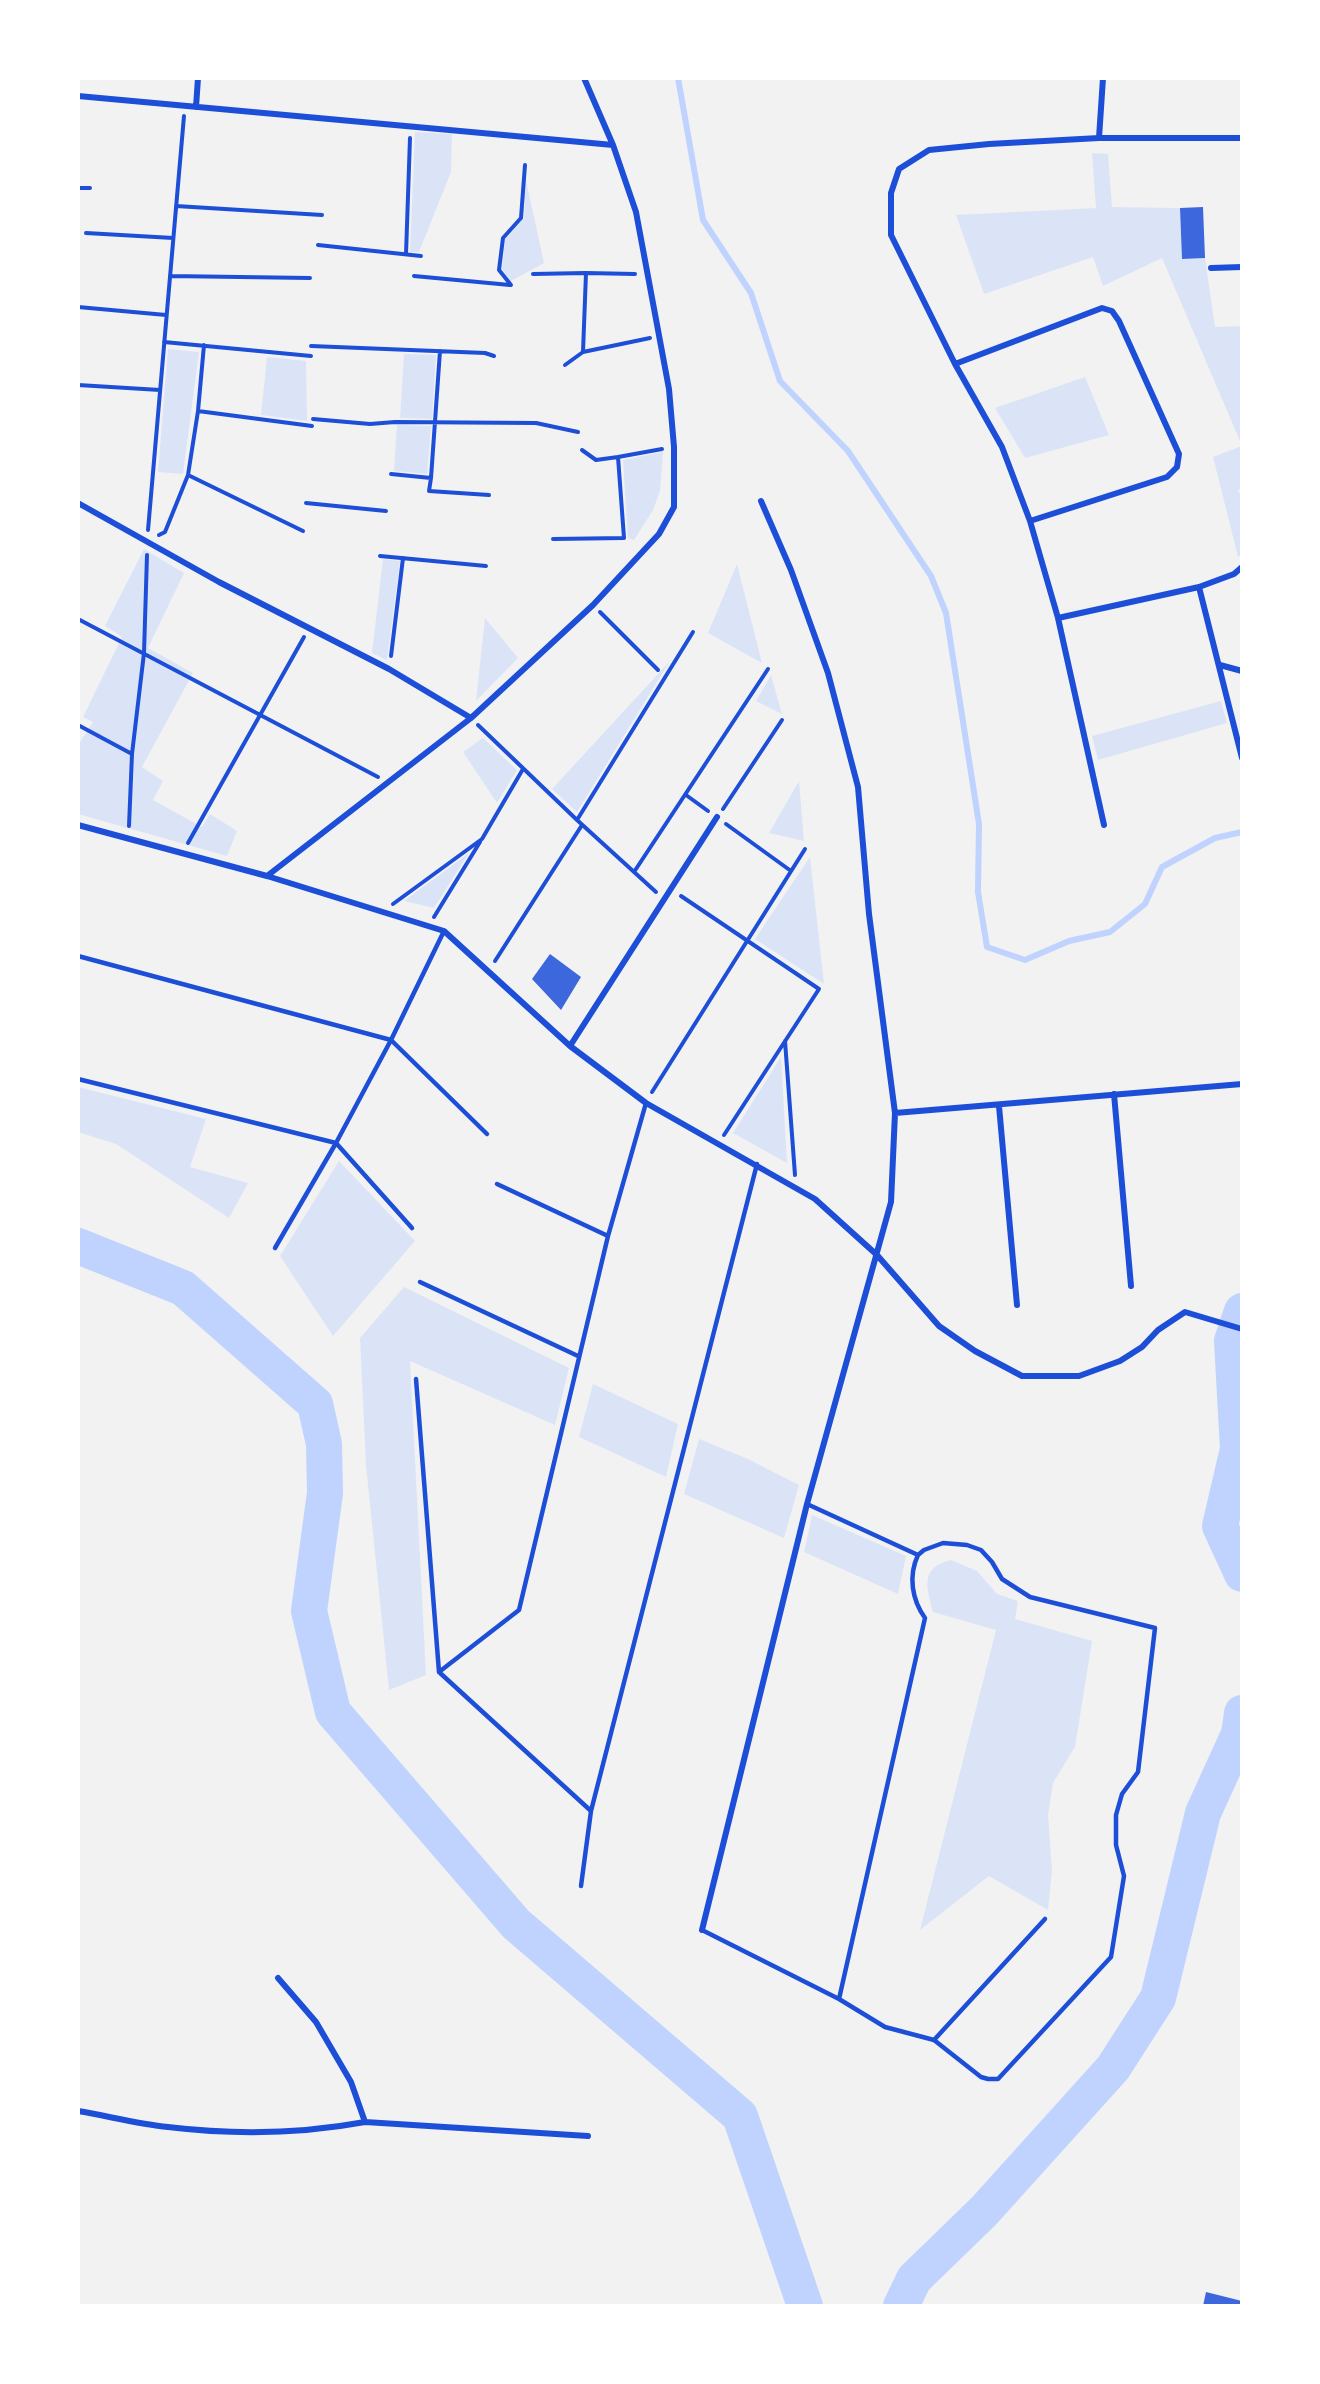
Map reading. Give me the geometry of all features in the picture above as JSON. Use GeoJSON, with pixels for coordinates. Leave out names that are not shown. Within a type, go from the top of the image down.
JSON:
{"type":"FeatureCollection","features":[{"type":"Feature","properties":{"kind":"street"},"geometry":{"type":"LineString","coordinates":[[195,107],[198,78]]}},
{"type":"Feature","properties":{"kind":"street"},"geometry":{"type":"LineString","coordinates":[[267,876],[471,718],[593,605],[659,534],[675,507],[674,447],[669,389],[636,212],[612,145],[584,78]]}},
{"type":"Feature","properties":{"kind":"street"},"geometry":{"type":"LineString","coordinates":[[1099,138],[1103,78]]}},
{"type":"Feature","properties":{"kind":"street"},"geometry":{"type":"LineString","coordinates":[[78,96],[612,145]]}},
{"type":"Feature","properties":{"kind":"street"},"geometry":{"type":"LineString","coordinates":[[1104,825],[1058,618],[1030,521],[1002,447],[955,364],[891,235],[891,193],[899,170],[928,150],[1099,138],[1242,138]]}},
{"type":"Feature","properties":{"kind":"street"},"geometry":{"type":"LineString","coordinates":[[1211,268],[1242,267]]}},
{"type":"Feature","properties":{"kind":"street"},"geometry":{"type":"LineString","coordinates":[[955,364],[1102,308],[1112,311],[1119,321],[1179,454],[1177,466],[1167,477],[1030,521]]}},
{"type":"Feature","properties":{"kind":"street"},"geometry":{"type":"LineString","coordinates":[[702,1930],[807,1504],[891,1202],[895,1113],[869,914],[858,787],[828,673],[791,570],[761,501]]}},
{"type":"Feature","properties":{"kind":"street"},"geometry":{"type":"LineString","coordinates":[[78,503],[219,582],[389,669],[471,718]]}},
{"type":"Feature","properties":{"kind":"street"},"geometry":{"type":"LineString","coordinates":[[1058,618],[1199,587],[1234,574],[1242,567]]}},
{"type":"Feature","properties":{"kind":"street"},"geometry":{"type":"LineString","coordinates":[[1199,587],[1242,758]]}},
{"type":"Feature","properties":{"kind":"street"},"geometry":{"type":"LineString","coordinates":[[1220,665],[1242,671]]}},
{"type":"Feature","properties":{"kind":"street"},"geometry":{"type":"LineString","coordinates":[[570,1046],[717,817]]}},
{"type":"Feature","properties":{"kind":"street"},"geometry":{"type":"LineString","coordinates":[[78,825],[267,876],[444,931],[570,1046],[645,1103],[757,1164],[815,1199],[877,1255],[939,1326],[975,1351],[1022,1376],[1079,1376],[1120,1361],[1142,1347],[1158,1330],[1185,1312],[1242,1329]]}},
{"type":"Feature","properties":{"kind":"street"},"geometry":{"type":"LineString","coordinates":[[895,1113],[1242,1084]]}},
{"type":"Feature","properties":{"kind":"street"},"geometry":{"type":"LineString","coordinates":[[1114,1094],[1131,1286]]}},
{"type":"Feature","properties":{"kind":"street"},"geometry":{"type":"LineString","coordinates":[[999,1106],[1017,1305]]}},
{"type":"Feature","properties":{"kind":"street"},"geometry":{"type":"LineString","coordinates":[[278,1978],[316,2022],[351,2082],[365,2122]]}},
{"type":"Feature","properties":{"kind":"street"},"geometry":{"type":"LineString","coordinates":[[78,2111],[168,2127],[266,2134],[365,2122],[588,2136]]}},
{"type":"Feature","properties":{"kind":"lane"},"geometry":{"type":"LineString","coordinates":[[275,1248],[336,1143],[391,1040],[444,931]]}},
{"type":"Feature","properties":{"kind":"lane"},"geometry":{"type":"LineString","coordinates":[[78,956],[391,1040],[487,1134]]}},
{"type":"Feature","properties":{"kind":"lane"},"geometry":{"type":"LineString","coordinates":[[78,1079],[336,1143],[412,1228]]}},
{"type":"Feature","properties":{"kind":"lane"},"geometry":{"type":"LineString","coordinates":[[439,1672],[519,1610],[578,1356],[645,1103]]}},
{"type":"Feature","properties":{"kind":"lane"},"geometry":{"type":"LineString","coordinates":[[581,1886],[591,1812],[757,1164]]}},
{"type":"Feature","properties":{"kind":"lane"},"geometry":{"type":"LineString","coordinates":[[497,1184],[608,1236]]}},
{"type":"Feature","properties":{"kind":"lane"},"geometry":{"type":"LineString","coordinates":[[420,1282],[578,1356]]}},
{"type":"Feature","properties":{"kind":"lane"},"geometry":{"type":"LineString","coordinates":[[416,1379],[439,1672],[591,1812]]}},
{"type":"Feature","properties":{"kind":"lane"},"geometry":{"type":"LineString","coordinates":[[807,1504],[918,1555]]}},
{"type":"Feature","properties":{"kind":"lane"},"geometry":{"type":"LineString","coordinates":[[702,1930],[839,1999],[885,2027],[934,2040],[981,2077],[998,2079],[1111,1957],[1124,1876],[1116,1845],[1116,1815],[1122,1794],[1138,1772],[1155,1628],[1030,1597],[1002,1579],[992,1562],[981,1550],[968,1545],[943,1543],[924,1550],[918,1555],[912,1588],[918,1609],[925,1618],[839,1999]]}},
{"type":"Feature","properties":{"kind":"lane"},"geometry":{"type":"LineString","coordinates":[[934,2040],[1045,1919]]}},
{"type":"Feature","properties":{"kind":"path"},"geometry":{"type":"LineString","coordinates":[[128,839],[132,754],[144,653],[147,540],[185,106]]}},
{"type":"Feature","properties":{"kind":"path"},"geometry":{"type":"LineString","coordinates":[[406,254],[410,126]]}},
{"type":"Feature","properties":{"kind":"path"},"geometry":{"type":"LineString","coordinates":[[414,276],[511,285],[499,270],[504,238],[521,218],[525,165]]}},
{"type":"Feature","properties":{"kind":"path"},"geometry":{"type":"LineString","coordinates":[[78,188],[90,188]]}},
{"type":"Feature","properties":{"kind":"path"},"geometry":{"type":"LineString","coordinates":[[176,206],[322,215]]}},
{"type":"Feature","properties":{"kind":"path"},"geometry":{"type":"LineString","coordinates":[[86,233],[173,238]]}},
{"type":"Feature","properties":{"kind":"path"},"geometry":{"type":"LineString","coordinates":[[318,245],[421,256]]}},
{"type":"Feature","properties":{"kind":"path"},"geometry":{"type":"LineString","coordinates":[[583,352],[586,273]]}},
{"type":"Feature","properties":{"kind":"path"},"geometry":{"type":"LineString","coordinates":[[533,274],[647,274]]}},
{"type":"Feature","properties":{"kind":"path"},"geometry":{"type":"LineString","coordinates":[[170,276],[310,278]]}},
{"type":"Feature","properties":{"kind":"path"},"geometry":{"type":"LineString","coordinates":[[78,307],[166,315]]}},
{"type":"Feature","properties":{"kind":"path"},"geometry":{"type":"LineString","coordinates":[[565,365],[583,352],[659,336]]}},
{"type":"Feature","properties":{"kind":"path"},"geometry":{"type":"LineString","coordinates":[[164,342],[311,356]]}},
{"type":"Feature","properties":{"kind":"path"},"geometry":{"type":"LineString","coordinates":[[147,540],[165,532],[188,475],[198,411],[204,345]]}},
{"type":"Feature","properties":{"kind":"path"},"geometry":{"type":"LineString","coordinates":[[311,346],[440,351],[494,356]]}},
{"type":"Feature","properties":{"kind":"path"},"geometry":{"type":"LineString","coordinates":[[440,351],[429,491],[489,495]]}},
{"type":"Feature","properties":{"kind":"path"},"geometry":{"type":"LineString","coordinates":[[78,385],[160,390]]}},
{"type":"Feature","properties":{"kind":"path"},"geometry":{"type":"LineString","coordinates":[[198,411],[312,426]]}},
{"type":"Feature","properties":{"kind":"path"},"geometry":{"type":"LineString","coordinates":[[313,419],[370,424],[536,423],[578,432]]}},
{"type":"Feature","properties":{"kind":"path"},"geometry":{"type":"LineString","coordinates":[[582,450],[596,460],[674,447]]}},
{"type":"Feature","properties":{"kind":"path"},"geometry":{"type":"LineString","coordinates":[[553,539],[624,538],[618,457]]}},
{"type":"Feature","properties":{"kind":"path"},"geometry":{"type":"LineString","coordinates":[[390,474],[431,478]]}},
{"type":"Feature","properties":{"kind":"path"},"geometry":{"type":"LineString","coordinates":[[188,475],[303,531]]}},
{"type":"Feature","properties":{"kind":"path"},"geometry":{"type":"LineString","coordinates":[[306,503],[386,510]]}},
{"type":"Feature","properties":{"kind":"path"},"geometry":{"type":"LineString","coordinates":[[380,556],[486,566]]}},
{"type":"Feature","properties":{"kind":"path"},"geometry":{"type":"LineString","coordinates":[[389,669],[403,558]]}},
{"type":"Feature","properties":{"kind":"path"},"geometry":{"type":"LineString","coordinates":[[593,605],[658,669]]}},
{"type":"Feature","properties":{"kind":"path"},"geometry":{"type":"LineString","coordinates":[[78,619],[386,782]]}},
{"type":"Feature","properties":{"kind":"path"},"geometry":{"type":"LineString","coordinates":[[182,854],[308,629]]}},
{"type":"Feature","properties":{"kind":"path"},"geometry":{"type":"LineString","coordinates":[[577,820],[693,632]]}},
{"type":"Feature","properties":{"kind":"path"},"geometry":{"type":"LineString","coordinates":[[634,872],[687,795],[768,669]]}},
{"type":"Feature","properties":{"kind":"path"},"geometry":{"type":"LineString","coordinates":[[471,718],[582,825],[664,899]]}},
{"type":"Feature","properties":{"kind":"path"},"geometry":{"type":"LineString","coordinates":[[717,817],[782,720]]}},
{"type":"Feature","properties":{"kind":"path"},"geometry":{"type":"LineString","coordinates":[[78,724],[132,754]]}},
{"type":"Feature","properties":{"kind":"path"},"geometry":{"type":"LineString","coordinates":[[428,926],[523,769]]}},
{"type":"Feature","properties":{"kind":"path"},"geometry":{"type":"LineString","coordinates":[[687,795],[791,871]]}},
{"type":"Feature","properties":{"kind":"path"},"geometry":{"type":"LineString","coordinates":[[488,972],[582,825]]}},
{"type":"Feature","properties":{"kind":"path"},"geometry":{"type":"LineString","coordinates":[[382,912],[482,838]]}},
{"type":"Feature","properties":{"kind":"path"},"geometry":{"type":"LineString","coordinates":[[645,1103],[805,849]]}},
{"type":"Feature","properties":{"kind":"path"},"geometry":{"type":"LineString","coordinates":[[670,889],[819,989],[718,1143]]}},
{"type":"Feature","properties":{"kind":"path"},"geometry":{"type":"LineString","coordinates":[[785,1041],[796,1188]]}},
{"type":"Feature","properties":{"kind":"shaded area"},"geometry":{"type":"Polygon","coordinates":[[[415,132],[452,134],[451,172],[419,252],[410,252],[415,132]]]}},
{"type":"Feature","properties":{"kind":"shaded area"},"geometry":{"type":"Polygon","coordinates":[[[1092,153],[1108,154],[1112,207],[1180,208],[1182,259],[1205,258],[1215,327],[1242,326],[1242,446],[1162,258],[1103,286],[1093,257],[984,294],[956,215],[1096,208],[1092,153]]]}},
{"type":"Feature","properties":{"kind":"shaded area"},"geometry":{"type":"Polygon","coordinates":[[[526,180],[544,263],[511,281],[502,270],[505,240],[524,218],[526,180]]]}},
{"type":"Feature","properties":{"kind":"shaded area"},"geometry":{"type":"Polygon","coordinates":[[[168,349],[199,352],[183,474],[158,472],[168,349]]]}},
{"type":"Feature","properties":{"kind":"shaded area"},"geometry":{"type":"Polygon","coordinates":[[[404,354],[436,355],[432,419],[400,418],[404,354]]]}},
{"type":"Feature","properties":{"kind":"shaded area"},"geometry":{"type":"Polygon","coordinates":[[[267,357],[306,361],[307,421],[261,415],[267,357]]]}},
{"type":"Feature","properties":{"kind":"shaded area"},"geometry":{"type":"Polygon","coordinates":[[[1085,377],[1109,435],[1025,458],[995,408],[1085,377]]]}},
{"type":"Feature","properties":{"kind":"shaded area"},"geometry":{"type":"Polygon","coordinates":[[[397,425],[431,426],[427,474],[394,471],[397,425]]]}},
{"type":"Feature","properties":{"kind":"shaded area"},"geometry":{"type":"Polygon","coordinates":[[[1242,446],[1242,485],[1238,492],[1242,495],[1242,554],[1238,557],[1213,457],[1242,446]]]}},
{"type":"Feature","properties":{"kind":"shaded area"},"geometry":{"type":"Polygon","coordinates":[[[663,452],[660,491],[653,510],[634,540],[628,538],[623,460],[663,452]]]}},
{"type":"Feature","properties":{"kind":"shaded area"},"geometry":{"type":"Polygon","coordinates":[[[144,549],[184,573],[148,648],[193,673],[142,767],[163,781],[153,800],[202,827],[210,814],[237,831],[227,856],[78,814],[78,745],[93,722],[83,717],[122,637],[105,626],[144,549]]]}},
{"type":"Feature","properties":{"kind":"shaded area"},"geometry":{"type":"Polygon","coordinates":[[[383,559],[400,561],[387,660],[372,653],[383,559]]]}},
{"type":"Feature","properties":{"kind":"shaded area"},"geometry":{"type":"Polygon","coordinates":[[[737,564],[762,663],[708,633],[737,564]]]}},
{"type":"Feature","properties":{"kind":"shaded area"},"geometry":{"type":"Polygon","coordinates":[[[485,618],[518,658],[476,701],[485,618]]]}},
{"type":"Feature","properties":{"kind":"shaded area"},"geometry":{"type":"Polygon","coordinates":[[[670,661],[577,812],[552,789],[670,661]]]}},
{"type":"Feature","properties":{"kind":"shaded area"},"geometry":{"type":"Polygon","coordinates":[[[771,675],[782,714],[756,701],[771,675]]]}},
{"type":"Feature","properties":{"kind":"shaded area"},"geometry":{"type":"Polygon","coordinates":[[[1221,701],[1227,723],[1098,760],[1092,736],[1221,701]]]}},
{"type":"Feature","properties":{"kind":"shaded area"},"geometry":{"type":"Polygon","coordinates":[[[483,738],[517,770],[497,803],[463,752],[483,738]]]}},
{"type":"Feature","properties":{"kind":"shaded area"},"geometry":{"type":"Polygon","coordinates":[[[799,781],[804,841],[769,833],[799,781]]]}},
{"type":"Feature","properties":{"kind":"shaded area"},"geometry":{"type":"Polygon","coordinates":[[[469,853],[434,908],[404,901],[469,853]]]}},
{"type":"Feature","properties":{"kind":"shaded area"},"geometry":{"type":"Polygon","coordinates":[[[810,857],[824,984],[755,939],[810,857]]]}},
{"type":"Feature","properties":{"kind":"shaded area"},"geometry":{"type":"Polygon","coordinates":[[[781,1057],[787,1163],[733,1133],[781,1057]]]}},
{"type":"Feature","properties":{"kind":"shaded area"},"geometry":{"type":"Polygon","coordinates":[[[78,1087],[206,1119],[190,1167],[248,1183],[229,1218],[116,1144],[78,1132],[78,1087]]]}},
{"type":"Feature","properties":{"kind":"shaded area"},"geometry":{"type":"Polygon","coordinates":[[[339,1161],[415,1241],[333,1336],[280,1256],[339,1161]]]}},
{"type":"Feature","properties":{"kind":"shaded area"},"geometry":{"type":"Polygon","coordinates":[[[404,1287],[569,1368],[555,1425],[410,1361],[426,1675],[389,1690],[366,1465],[360,1338],[404,1287]]]}},
{"type":"Feature","properties":{"kind":"shaded area"},"geometry":{"type":"Polygon","coordinates":[[[593,1384],[678,1424],[666,1477],[579,1437],[593,1384]]]}},
{"type":"Feature","properties":{"kind":"shaded area"},"geometry":{"type":"Polygon","coordinates":[[[699,1439],[748,1459],[799,1485],[784,1538],[684,1494],[699,1439]]]}},
{"type":"Feature","properties":{"kind":"shaded area"},"geometry":{"type":"Polygon","coordinates":[[[812,1515],[906,1556],[898,1594],[804,1552],[812,1515]]]}},
{"type":"Feature","properties":{"kind":"shaded area"},"geometry":{"type":"Polygon","coordinates":[[[951,1560],[977,1571],[997,1594],[1018,1601],[1015,1619],[1092,1641],[1075,1747],[1053,1783],[1048,1815],[1052,1870],[1048,1910],[989,1876],[920,1930],[996,1630],[933,1612],[927,1586],[930,1573],[934,1567],[951,1560]]]}},
{"type":"Feature","properties":{"kind":"building"},"geometry":{"type":"Polygon","coordinates":[[[1203,207],[1205,258],[1182,259],[1180,208],[1203,207]]]}},
{"type":"Feature","properties":{"kind":"building"},"geometry":{"type":"Polygon","coordinates":[[[550,954],[581,977],[561,1010],[532,979],[550,954]]]}},
{"type":"Feature","properties":{"kind":"building"},"geometry":{"type":"Polygon","coordinates":[[[1206,2292],[1242,2301],[1242,2306],[1203,2306],[1206,2292]]]}},
{"type":"Feature","properties":{"kind":"waterway"},"geometry":{"type":"LineString","coordinates":[[678,78],[703,220],[751,293],[780,381],[848,451],[931,576],[946,613],[979,824],[978,892],[987,947],[1025,960],[1069,941],[1110,932],[1145,904],[1162,867],[1215,838],[1242,832]]}},
{"type":"Feature","properties":{"kind":"waterway"},"geometry":{"type":"LineString","coordinates":[[78,1246],[183,1288],[315,1404],[324,1444],[325,1493],[309,1611],[333,1712],[516,1924],[740,2116],[805,2306]]}},
{"type":"Feature","properties":{"kind":"waterway"},"geometry":{"type":"LineString","coordinates":[[1242,1311],[1232,1341],[1238,1449],[1220,1526],[1242,1574]]}},
{"type":"Feature","properties":{"kind":"waterway"},"geometry":{"type":"LineString","coordinates":[[901,2306],[914,2279],[984,2211],[1113,2068],[1158,1998],[1203,1813],[1239,1734],[1242,1713]]}}]}
